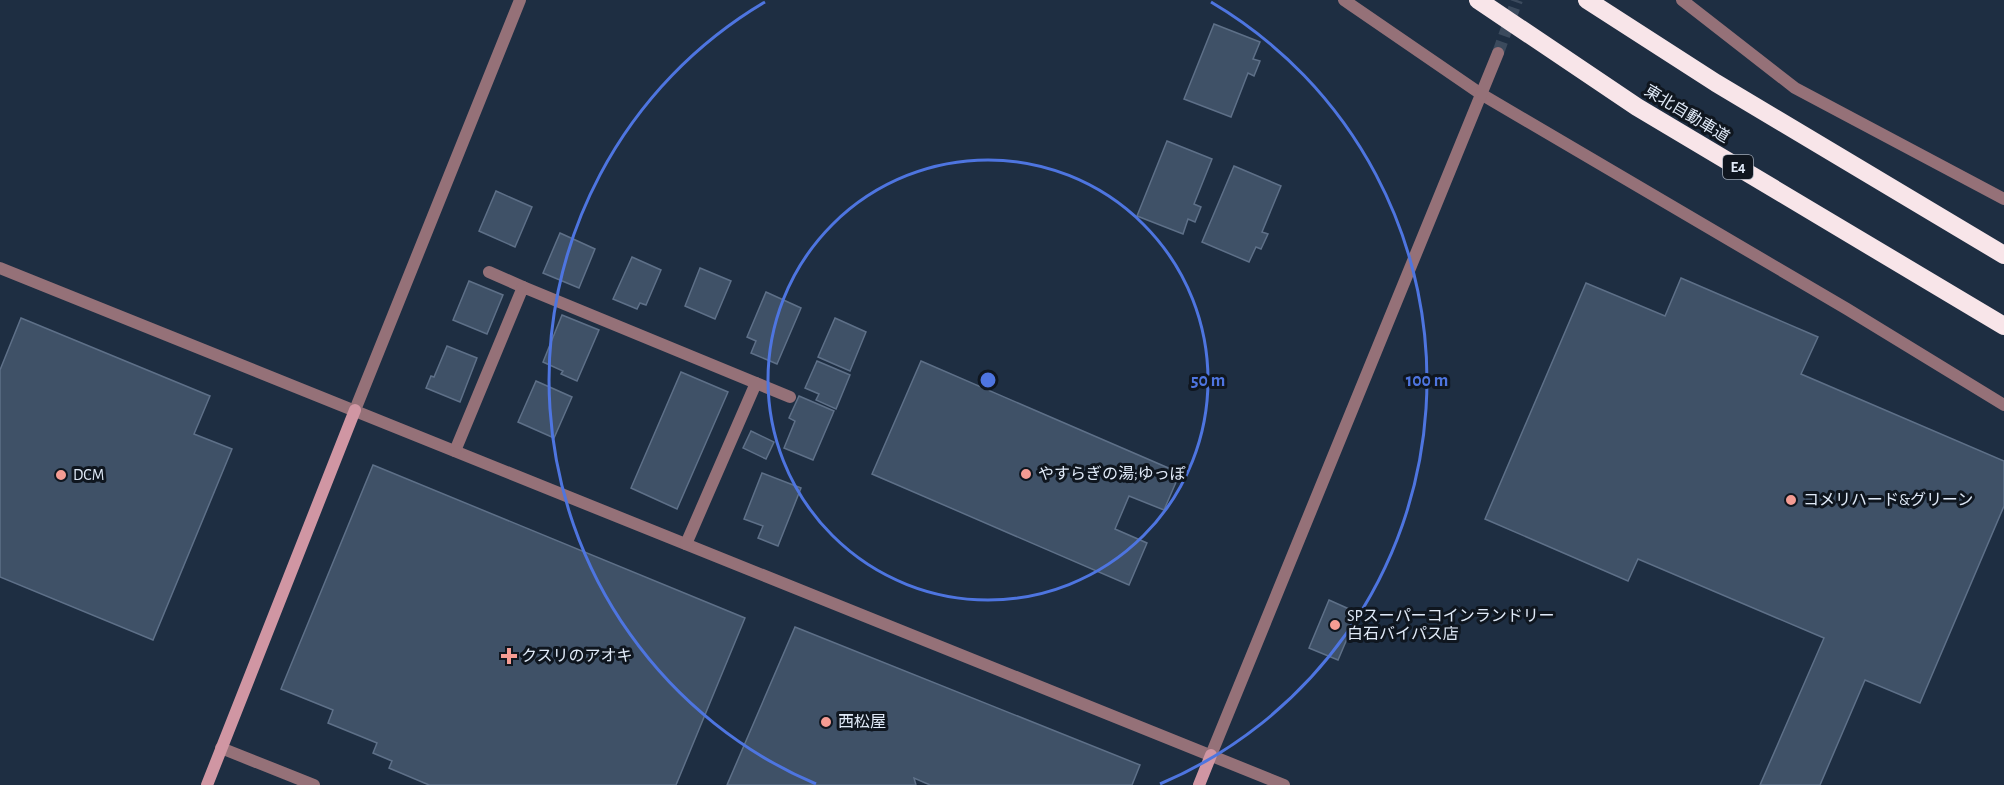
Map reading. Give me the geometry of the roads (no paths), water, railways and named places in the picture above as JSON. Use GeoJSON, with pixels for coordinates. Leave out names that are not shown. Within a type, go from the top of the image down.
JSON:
{"type":"FeatureCollection","features":[{"type":"Feature","properties":{"kind":"highway","name":"東北自動車道"},"geometry":{"type":"LineString","coordinates":[[1478,0],[1636,107],[2004,326]]}},
{"type":"Feature","properties":{"kind":"highway"},"geometry":{"type":"LineString","coordinates":[[1587,0],[1716,83],[2004,255]]}},
{"type":"Feature","properties":{"kind":"street"},"geometry":{"type":"LineString","coordinates":[[207,785],[520,0]]}},
{"type":"Feature","properties":{"kind":"street"},"geometry":{"type":"LineString","coordinates":[[1344,0],[1481,94],[1847,309],[2004,405]]}},
{"type":"Feature","properties":{"kind":"street"},"geometry":{"type":"LineString","coordinates":[[1682,0],[1795,88],[2004,199]]}},
{"type":"Feature","properties":{"kind":"street"},"geometry":{"type":"LineString","coordinates":[[1199,785],[1498,53]]}},
{"type":"Feature","properties":{"kind":"street"},"geometry":{"type":"LineString","coordinates":[[0,268],[1284,785]]}},
{"type":"Feature","properties":{"kind":"street"},"geometry":{"type":"LineString","coordinates":[[489,272],[790,397]]}},
{"type":"Feature","properties":{"kind":"street"},"geometry":{"type":"LineString","coordinates":[[455,451],[523,287]]}},
{"type":"Feature","properties":{"kind":"street"},"geometry":{"type":"LineString","coordinates":[[686,544],[756,383]]}},
{"type":"Feature","properties":{"kind":"street"},"geometry":{"type":"LineString","coordinates":[[221,748],[314,785]]}},
{"type":"Feature","properties":{"kind":"tunnel"},"geometry":{"type":"LineString","coordinates":[[1498,53],[1517,0]]}},
{"type":"Feature","properties":{"kind":"place","name":"やすらぎの湯;ゆっぽ"},"geometry":{"type":"Point","coordinates":[1026,474]}},
{"type":"Feature","properties":{"kind":"place","name":"DCM"},"geometry":{"type":"Point","coordinates":[61,475]}},
{"type":"Feature","properties":{"kind":"place","name":"コメリハード&グリーン"},"geometry":{"type":"Point","coordinates":[1791,500]}},
{"type":"Feature","properties":{"kind":"place","name":"SPスーパーコインランドリー 白石バイパス店"},"geometry":{"type":"Point","coordinates":[1335,625]}},
{"type":"Feature","properties":{"kind":"place","name":"クスリのアオキ"},"geometry":{"type":"Point","coordinates":[509,656]}},
{"type":"Feature","properties":{"kind":"place","name":"西松屋"},"geometry":{"type":"Point","coordinates":[826,722]}}]}
